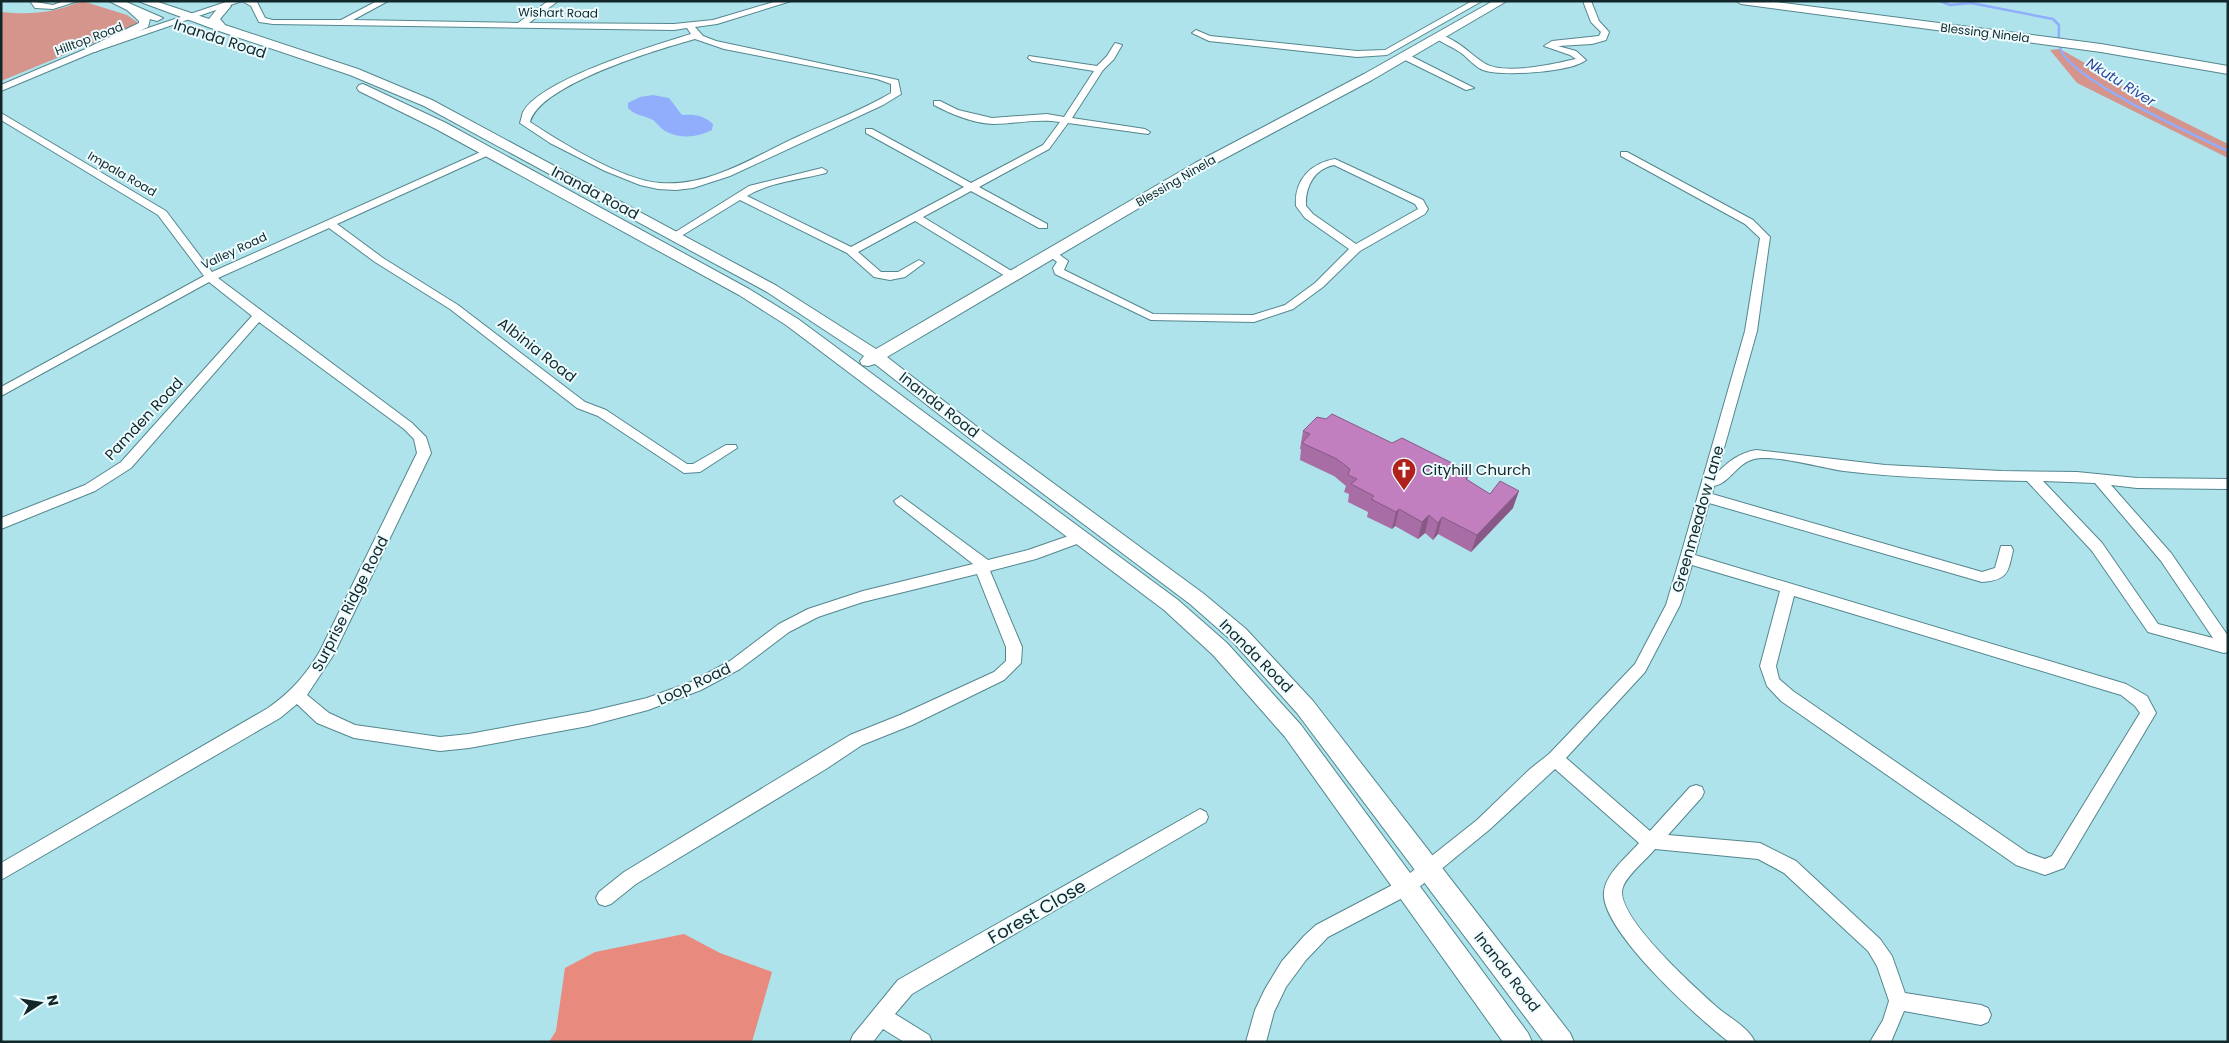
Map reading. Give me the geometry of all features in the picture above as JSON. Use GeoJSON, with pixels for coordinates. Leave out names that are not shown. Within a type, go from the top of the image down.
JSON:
{"type":"FeatureCollection","features":[{"type":"Feature","properties":{"kind":"main road","name":"Inanda Road"},"geometry":{"type":"LineString","coordinates":[[114,1],[170,23],[365,89],[396,103],[776,312],[856,368],[1171,605],[1242,669],[1294,731],[1519,1042]]}},
{"type":"Feature","properties":{"kind":"main road","name":"Inanda Road"},"geometry":{"type":"LineString","coordinates":[[143,1],[187,18],[354,72],[404,92],[788,298],[876,356],[979,437],[1197,599],[1239,635],[1305,707],[1561,1042]]}},
{"type":"Feature","properties":{"kind":"main road","name":"Blessing Ninela"},"geometry":{"type":"LineString","coordinates":[[856,368],[1014,277],[1200,166],[1502,1]]}},
{"type":"Feature","properties":{"kind":"main road","name":"Blessing Ninela"},"geometry":{"type":"LineString","coordinates":[[1741,1],[2047,41],[2228,70]]}},
{"type":"Feature","properties":{"kind":"main road"},"geometry":{"type":"LineString","coordinates":[[223,29],[214,20],[224,6]]}},
{"type":"Feature","properties":{"kind":"main road"},"geometry":{"type":"LineString","coordinates":[[91,50],[144,25],[145,20],[131,9]]}},
{"type":"Feature","properties":{"kind":"main road"},"geometry":{"type":"LineString","coordinates":[[776,312],[784,306],[788,298]]}},
{"type":"Feature","properties":{"kind":"main road"},"geometry":{"type":"LineString","coordinates":[[979,437],[985,448],[1005,466],[996,475]]}},
{"type":"Feature","properties":{"kind":"street"},"geometry":{"type":"LineString","coordinates":[[34,1],[40,7],[48,8],[74,1]]}},
{"type":"Feature","properties":{"kind":"street","name":"Hilltop Road"},"geometry":{"type":"LineString","coordinates":[[1,88],[91,50],[238,1]]}},
{"type":"Feature","properties":{"kind":"street","name":"Wishart Road"},"geometry":{"type":"LineString","coordinates":[[246,1],[254,4],[260,18],[266,22],[690,26],[714,22],[787,1]]}},
{"type":"Feature","properties":{"kind":"street"},"geometry":{"type":"LineString","coordinates":[[342,23],[384,1]]}},
{"type":"Feature","properties":{"kind":"street"},"geometry":{"type":"LineString","coordinates":[[520,25],[554,1]]}},
{"type":"Feature","properties":{"kind":"street"},"geometry":{"type":"LineString","coordinates":[[1196,33],[1208,38],[1357,54],[1380,54],[1425,32],[1478,1]]}},
{"type":"Feature","properties":{"kind":"street"},"geometry":{"type":"LineString","coordinates":[[1439,37],[1468,52],[1472,60],[1488,69],[1533,69],[1567,66],[1582,60],[1573,53],[1548,46],[1552,44],[1592,41],[1603,38],[1606,32],[1594,22],[1587,1]]}},
{"type":"Feature","properties":{"kind":"street"},"geometry":{"type":"LineString","coordinates":[[690,26],[694,36],[724,46],[879,76],[895,82],[896,94],[716,178],[686,185],[659,186],[628,178],[544,136],[525,123],[529,111],[557,89],[641,52],[694,36]]}},
{"type":"Feature","properties":{"kind":"street"},"geometry":{"type":"LineString","coordinates":[[851,251],[1046,147],[1099,69],[1108,61],[1118,45]]}},
{"type":"Feature","properties":{"kind":"street"},"geometry":{"type":"LineString","coordinates":[[1404,56],[1469,88]]}},
{"type":"Feature","properties":{"kind":"street"},"geometry":{"type":"LineString","coordinates":[[1032,58],[1099,69]]}},
{"type":"Feature","properties":{"kind":"street"},"geometry":{"type":"LineString","coordinates":[[937,103],[955,112],[992,121],[1047,117],[1145,132]]}},
{"type":"Feature","properties":{"kind":"street","name":"Impala Road"},"geometry":{"type":"LineString","coordinates":[[1,116],[162,212],[210,277]]}},
{"type":"Feature","properties":{"kind":"street"},"geometry":{"type":"LineString","coordinates":[[869,131],[1043,226]]}},
{"type":"Feature","properties":{"kind":"street","name":"Valley Road"},"geometry":{"type":"LineString","coordinates":[[1,392],[210,277],[488,152]]}},
{"type":"Feature","properties":{"kind":"street","name":"Greenmeadow Lane"},"geometry":{"type":"LineString","coordinates":[[1256,1042],[1264,1011],[1273,993],[1287,970],[1313,939],[1322,931],[1406,887],[1483,825],[1536,774],[1556,759],[1640,668],[1673,605],[1688,558],[1751,331],[1765,237],[1749,222],[1624,154]]}},
{"type":"Feature","properties":{"kind":"street"},"geometry":{"type":"LineString","coordinates":[[1052,254],[1063,261],[1058,268],[1059,272],[1151,317],[1246,319],[1268,316],[1289,308],[1319,285],[1356,249],[1410,220],[1422,208],[1419,202],[1342,164],[1328,163],[1315,169],[1306,180],[1300,197],[1301,206],[1309,216],[1356,249]]}},
{"type":"Feature","properties":{"kind":"street"},"geometry":{"type":"LineString","coordinates":[[674,236],[753,188],[822,171]]}},
{"type":"Feature","properties":{"kind":"street"},"geometry":{"type":"LineString","coordinates":[[741,197],[851,251],[871,271],[882,277],[901,275],[919,263]]}},
{"type":"Feature","properties":{"kind":"street"},"geometry":{"type":"LineString","coordinates":[[914,216],[1014,277]]}},
{"type":"Feature","properties":{"kind":"street","name":"Albinia Road"},"geometry":{"type":"LineString","coordinates":[[329,223],[379,260],[454,307],[581,405],[602,413],[684,468],[695,469],[731,448]]}},
{"type":"Feature","properties":{"kind":"street","name":"Surprise Ridge Road"},"geometry":{"type":"LineString","coordinates":[[1,872],[274,712],[298,696],[315,674],[326,654],[415,474],[424,448],[420,438],[408,426],[210,277]]}},
{"type":"Feature","properties":{"kind":"street","name":"Pamden Road"},"geometry":{"type":"LineString","coordinates":[[1,524],[90,488],[126,465],[259,315]]}},
{"type":"Feature","properties":{"kind":"street"},"geometry":{"type":"LineString","coordinates":[[1707,490],[1733,465],[1747,456],[1756,454],[1885,470],[2077,477],[2100,481],[2228,484]]}},
{"type":"Feature","properties":{"kind":"street"},"geometry":{"type":"LineString","coordinates":[[2030,476],[2097,547],[2154,628],[2224,647],[2225,644],[2166,557],[2100,481]]}},
{"type":"Feature","properties":{"kind":"street"},"geometry":{"type":"LineString","coordinates":[[1707,490],[1982,577],[1992,576],[2001,570],[2006,550]]}},
{"type":"Feature","properties":{"kind":"street"},"geometry":{"type":"LineString","coordinates":[[605,898],[630,878],[820,764],[856,740],[986,684],[1008,669],[1015,657],[1014,647],[984,567],[901,501]]}},
{"type":"Feature","properties":{"kind":"street","name":"Loop Road"},"geometry":{"type":"LineString","coordinates":[[298,696],[323,718],[354,732],[440,744],[469,741],[588,719],[648,704],[713,677],[735,665],[784,628],[813,613],[854,600],[1031,555],[1080,537]]}},
{"type":"Feature","properties":{"kind":"street"},"geometry":{"type":"LineString","coordinates":[[1688,558],[2126,690],[2141,701],[2148,713],[2058,862],[2045,867],[2022,859],[1787,696],[1772,682],[1768,666],[1788,589]]}},
{"type":"Feature","properties":{"kind":"street"},"geometry":{"type":"LineString","coordinates":[[1556,759],[1649,841],[1698,847],[1760,851],[1781,861],[1830,902],[1874,945],[1885,962],[1898,1001],[1891,1024],[1880,1042]]}},
{"type":"Feature","properties":{"kind":"street"},"geometry":{"type":"LineString","coordinates":[[1696,792],[1649,841],[1616,881],[1613,893],[1616,907],[1644,947],[1670,976],[1718,1021],[1745,1042]]}},
{"type":"Feature","properties":{"kind":"street","name":"Forest Close"},"geometry":{"type":"LineString","coordinates":[[860,1042],[905,987],[1200,817]]}},
{"type":"Feature","properties":{"kind":"street"},"geometry":{"type":"LineString","coordinates":[[1898,1001],[1981,1015]]}},
{"type":"Feature","properties":{"kind":"street"},"geometry":{"type":"LineString","coordinates":[[881,1016],[922,1042]]}},
{"type":"Feature","properties":{"kind":"shaded area"},"geometry":{"type":"Polygon","coordinates":[[[82,1],[127,15],[137,22],[137,25],[1,81],[1,12],[42,12],[82,1]]]}},
{"type":"Feature","properties":{"kind":"shaded area"},"geometry":{"type":"Polygon","coordinates":[[[2060,49],[2108,76],[2144,102],[2228,144],[2228,158],[2077,83],[2050,50],[2060,49]]]}},
{"type":"Feature","properties":{"kind":"shaded area"},"geometry":{"type":"Polygon","coordinates":[[[684,934],[720,953],[772,972],[752,1042],[549,1042],[556,1031],[565,968],[595,952],[684,934]]]}},
{"type":"Feature","properties":{"kind":"water"},"geometry":{"type":"Polygon","coordinates":[[[653,95],[669,98],[682,115],[695,115],[706,119],[713,124],[712,130],[694,136],[671,134],[653,120],[634,113],[628,108],[628,103],[640,97],[653,95]]]}},
{"type":"Feature","properties":{"kind":"building","name":"Cityhill Church"},"geometry":{"type":"Polygon","coordinates":[[[1332,414],[1392,443],[1402,438],[1470,472],[1466,479],[1490,494],[1500,481],[1519,491],[1477,535],[1442,517],[1438,523],[1429,515],[1422,522],[1399,509],[1396,512],[1371,499],[1374,496],[1351,484],[1357,479],[1348,475],[1350,469],[1337,459],[1302,443],[1310,434],[1303,431],[1317,417],[1326,419],[1332,414]]]}},
{"type":"Feature","properties":{"kind":"waterway","name":"Nkutu River"},"geometry":{"type":"LineString","coordinates":[[1940,1],[1950,5],[1971,3],[2053,19],[2059,25],[2060,48],[2068,61],[2086,75],[2163,120],[2228,151]]}},
{"type":"Feature","properties":{"kind":"place","name":"Cityhill Church"},"geometry":{"type":"Point","coordinates":[1404,491]}}]}
